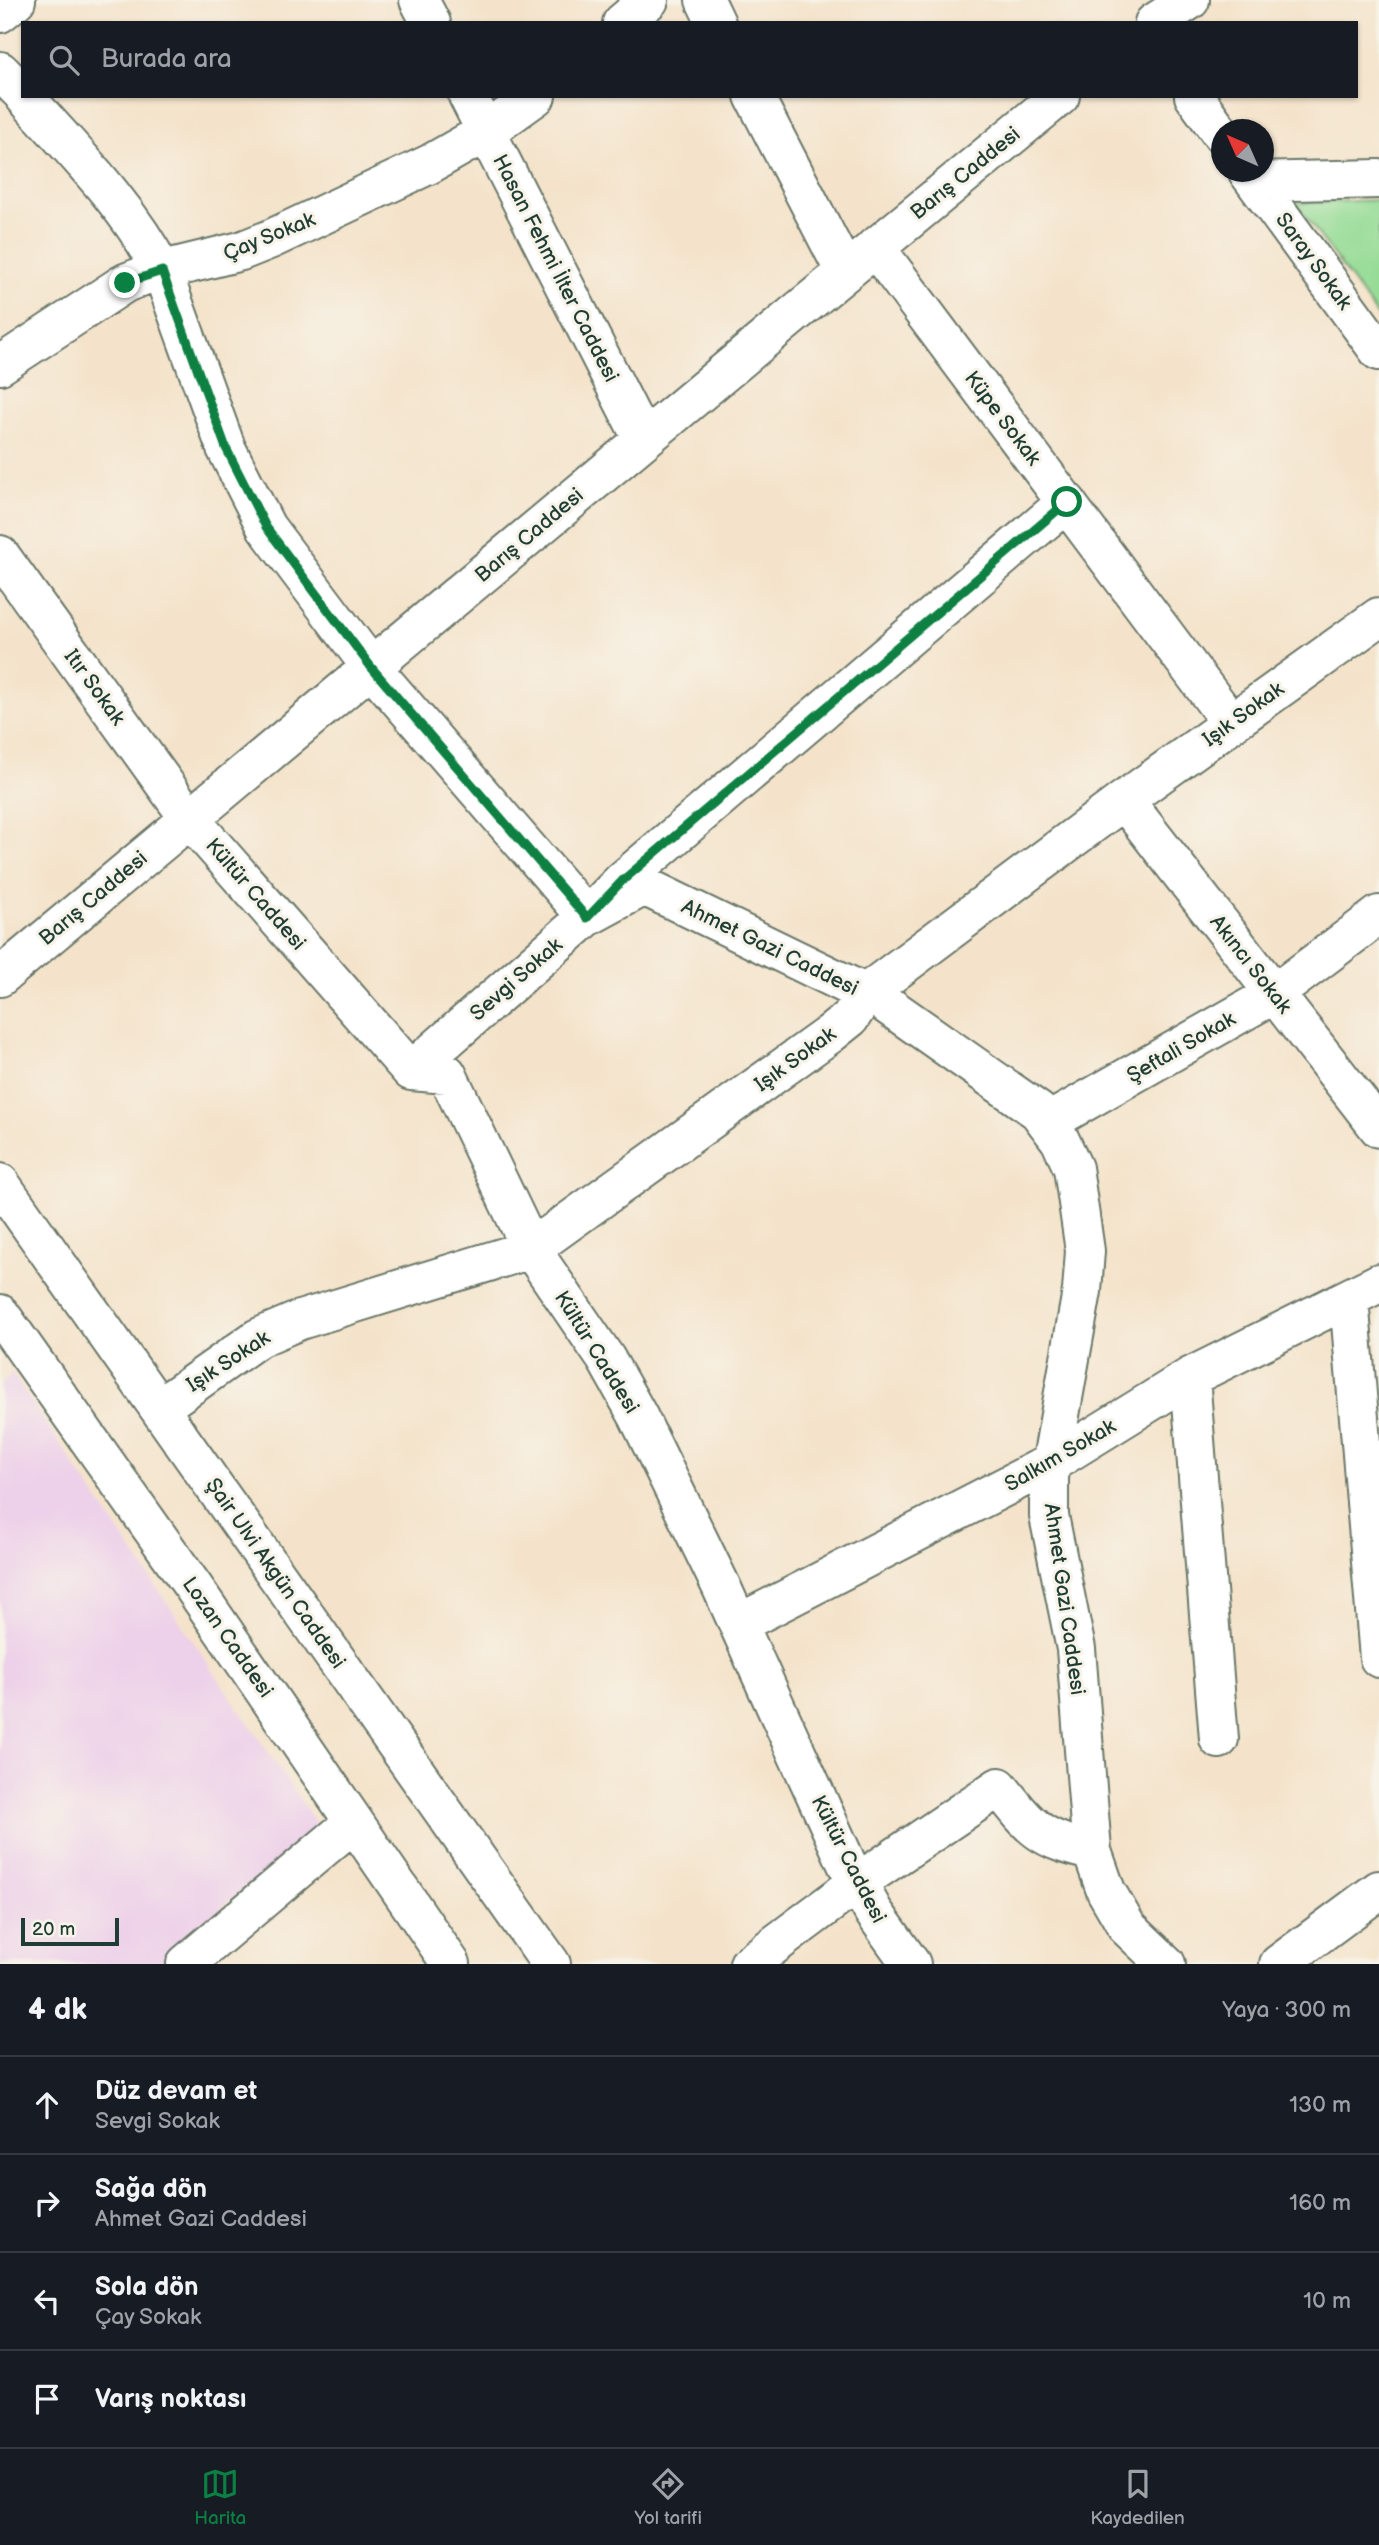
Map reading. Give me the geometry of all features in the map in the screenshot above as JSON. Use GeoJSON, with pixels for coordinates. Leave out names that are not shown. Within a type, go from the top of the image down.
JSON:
{"type":"FeatureCollection","features":[{"type":"Feature","properties":{"kind":"street"},"geometry":{"type":"LineString","coordinates":[[0,13],[16,0]]}},
{"type":"Feature","properties":{"kind":"street"},"geometry":{"type":"LineString","coordinates":[[419,0],[430,21]]}},
{"type":"Feature","properties":{"kind":"street"},"geometry":{"type":"LineString","coordinates":[[624,21],[649,0]]}},
{"type":"Feature","properties":{"kind":"street"},"geometry":{"type":"LineString","coordinates":[[705,0],[715,21]]}},
{"type":"Feature","properties":{"kind":"street"},"geometry":{"type":"LineString","coordinates":[[0,71],[21,92]]}},
{"type":"Feature","properties":{"kind":"street"},"geometry":{"type":"LineString","coordinates":[[27,98],[129,217],[162,271],[226,448],[245,489],[293,565],[371,667],[587,918]]}},
{"type":"Feature","properties":{"kind":"street","name":"Hasan Fehmi İlter Caddesi"},"geometry":{"type":"LineString","coordinates":[[469,98],[643,440]]}},
{"type":"Feature","properties":{"kind":"street","name":"Çay Sokak"},"geometry":{"type":"LineString","coordinates":[[0,365],[125,283],[231,254],[271,239],[430,164],[486,132],[533,98]]}},
{"type":"Feature","properties":{"kind":"street"},"geometry":{"type":"LineString","coordinates":[[755,98],[845,272]]}},
{"type":"Feature","properties":{"kind":"street","name":"Barış Caddesi"},"geometry":{"type":"LineString","coordinates":[[0,977],[1058,98]]}},
{"type":"Feature","properties":{"kind":"street"},"geometry":{"type":"LineString","coordinates":[[1195,98],[1211,120]]}},
{"type":"Feature","properties":{"kind":"street"},"geometry":{"type":"LineString","coordinates":[[1274,177],[1379,179]]}},
{"type":"Feature","properties":{"kind":"street","name":"Saray Sokak"},"geometry":{"type":"LineString","coordinates":[[1256,182],[1379,351]]}},
{"type":"Feature","properties":{"kind":"street","name":"Küpe Sokak"},"geometry":{"type":"LineString","coordinates":[[875,247],[1231,723]]}},
{"type":"Feature","properties":{"kind":"street","name":"Sevgi Sokak"},"geometry":{"type":"LineString","coordinates":[[411,1071],[587,918],[622,881],[1067,502]]}},
{"type":"Feature","properties":{"kind":"street","name":"Itır Sokak"},"geometry":{"type":"LineString","coordinates":[[0,555],[189,818]]}},
{"type":"Feature","properties":{"kind":"street","name":"Işık Sokak"},"geometry":{"type":"LineString","coordinates":[[159,1408],[248,1344],[300,1320],[531,1249],[836,1030],[850,1018],[866,993],[1124,800],[1379,617]]}},
{"type":"Feature","properties":{"kind":"street","name":"Akıncı Sokak"},"geometry":{"type":"LineString","coordinates":[[1124,800],[1379,1128]]}},
{"type":"Feature","properties":{"kind":"street","name":"Kültür Caddesi"},"geometry":{"type":"LineString","coordinates":[[189,818],[411,1071],[447,1074],[531,1249],[600,1350],[638,1416],[738,1623],[857,1883],[873,1911],[911,1964]]}},
{"type":"Feature","properties":{"kind":"street","name":"Ahmet Gazi Caddesi"},"geometry":{"type":"LineString","coordinates":[[587,918],[644,886],[866,993],[1013,1091],[1038,1111],[1060,1140],[1073,1168],[1085,1251],[1082,1291],[1051,1463],[1049,1516],[1076,1649],[1092,1851],[1106,1891],[1127,1927],[1166,1964]]}},
{"type":"Feature","properties":{"kind":"street","name":"Şeftali Sokak"},"geometry":{"type":"LineString","coordinates":[[1047,1123],[1274,994],[1379,915]]}},
{"type":"Feature","properties":{"kind":"street","name":"Şair Ulvi Akgün Caddesi"},"geometry":{"type":"LineString","coordinates":[[0,1184],[551,1964]]}},
{"type":"Feature","properties":{"kind":"street"},"geometry":{"type":"LineString","coordinates":[[1364,1291],[1378,1641]]}},
{"type":"Feature","properties":{"kind":"street","name":"Salkım Sokak"},"geometry":{"type":"LineString","coordinates":[[738,1623],[1051,1463],[1190,1377],[1364,1291]]}},
{"type":"Feature","properties":{"kind":"street","name":"Lozan Caddesi"},"geometry":{"type":"LineString","coordinates":[[0,1314],[451,1964]]}},
{"type":"Feature","properties":{"kind":"street"},"geometry":{"type":"LineString","coordinates":[[1190,1377],[1219,1739]]}},
{"type":"Feature","properties":{"kind":"street"},"geometry":{"type":"LineString","coordinates":[[749,1964],[857,1883],[999,1787],[1039,1834],[1059,1843],[1092,1851]]}},
{"type":"Feature","properties":{"kind":"street"},"geometry":{"type":"LineString","coordinates":[[186,1964],[258,1900],[354,1822]]}},
{"type":"Feature","properties":{"kind":"street"},"geometry":{"type":"LineString","coordinates":[[1279,1964],[1379,1890]]}},
{"type":"Feature","properties":{"kind":"shaded area"},"geometry":{"type":"Polygon","coordinates":[[[12,1373],[320,1829],[217,1911],[160,1964],[0,1964],[0,1385],[12,1373]]]}},
{"type":"Feature","properties":{"kind":"green space"},"geometry":{"type":"Polygon","coordinates":[[[1379,200],[1379,318],[1296,203],[1379,200]]]}},
{"type":"Feature","properties":{"kind":"route"},"geometry":{"type":"LineString","coordinates":[[125,283],[162,271],[226,448],[266,527],[371,667],[587,918],[622,881],[1067,502]]}}]}
